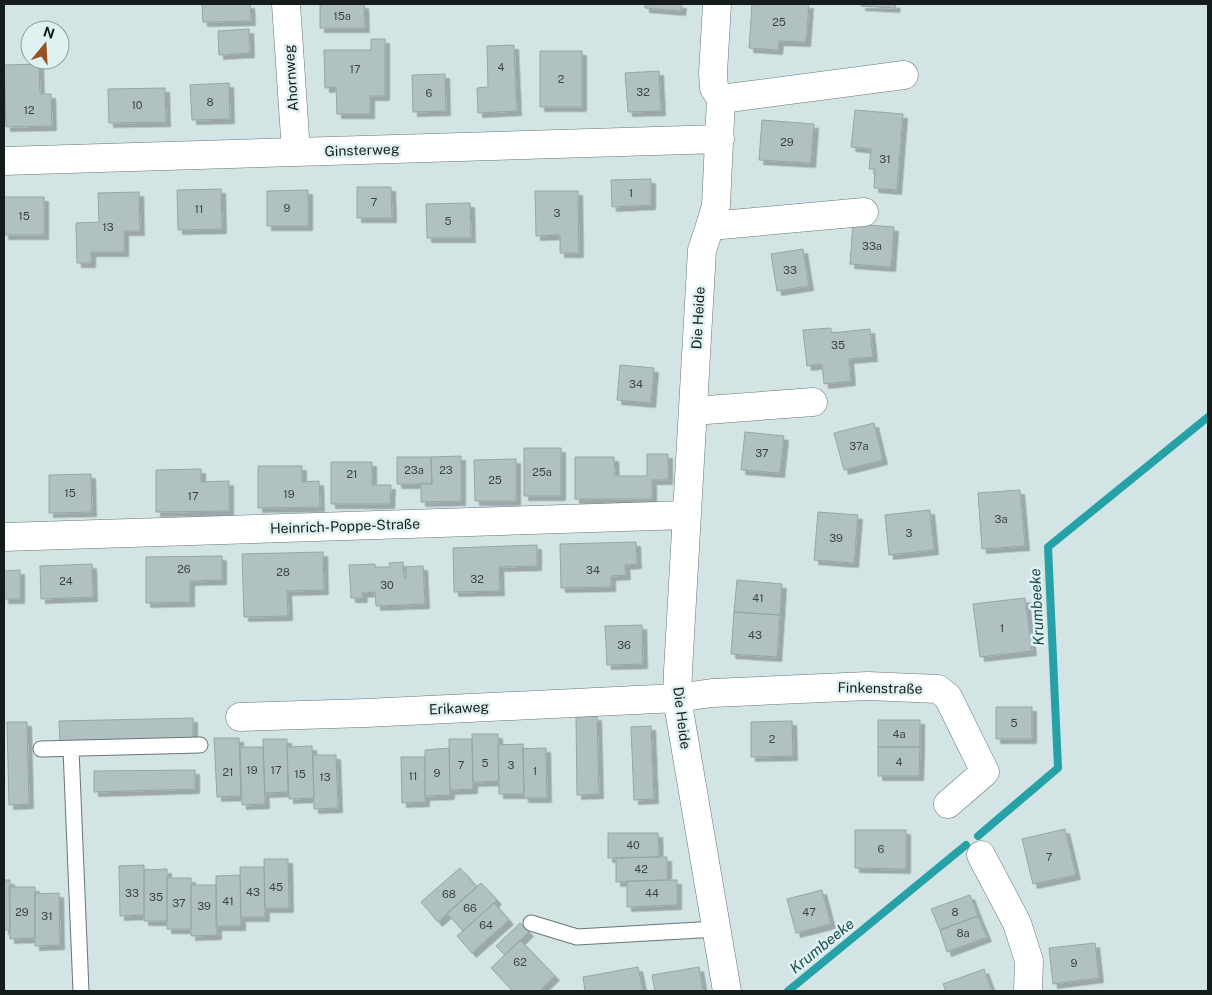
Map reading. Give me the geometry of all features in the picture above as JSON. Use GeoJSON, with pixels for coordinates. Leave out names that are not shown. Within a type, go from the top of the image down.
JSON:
{"type":"FeatureCollection","features":[{"type":"Feature","properties":{"kind":"street","name":"Ahornweg"},"geometry":{"type":"LineString","coordinates":[[286,4],[296,152]]}},
{"type":"Feature","properties":{"kind":"street","name":"Die Heide"},"geometry":{"type":"LineString","coordinates":[[717,4],[713,73],[714,88],[721,99],[720,139],[716,205],[702,250],[677,698],[727,991]]}},
{"type":"Feature","properties":{"kind":"street"},"geometry":{"type":"LineString","coordinates":[[721,99],[904,75]]}},
{"type":"Feature","properties":{"kind":"street","name":"Ginsterweg"},"geometry":{"type":"LineString","coordinates":[[4,160],[720,139]]}},
{"type":"Feature","properties":{"kind":"street"},"geometry":{"type":"LineString","coordinates":[[710,226],[864,212]]}},
{"type":"Feature","properties":{"kind":"street"},"geometry":{"type":"LineString","coordinates":[[692,411],[813,402]]}},
{"type":"Feature","properties":{"kind":"street","name":"Heinrich-Poppe-Straße"},"geometry":{"type":"LineString","coordinates":[[4,537],[686,515]]}},
{"type":"Feature","properties":{"kind":"street","name":"Finkenstraße"},"geometry":{"type":"LineString","coordinates":[[677,698],[712,693],[868,686],[938,689],[948,698],[986,772],[948,804]]}},
{"type":"Feature","properties":{"kind":"street","name":"Erikaweg"},"geometry":{"type":"LineString","coordinates":[[240,717],[677,698]]}},
{"type":"Feature","properties":{"kind":"street"},"geometry":{"type":"LineString","coordinates":[[981,855],[1017,922],[1029,962],[1028,991]]}},
{"type":"Feature","properties":{"kind":"lane"},"geometry":{"type":"LineString","coordinates":[[41,749],[200,745]]}},
{"type":"Feature","properties":{"kind":"lane"},"geometry":{"type":"LineString","coordinates":[[70,749],[81,991]]}},
{"type":"Feature","properties":{"kind":"lane"},"geometry":{"type":"LineString","coordinates":[[531,923],[577,937],[716,930]]}},
{"type":"Feature","properties":{"kind":"building"},"geometry":{"type":"Polygon","coordinates":[[[202,4],[250,4],[251,21],[203,22],[202,4]]]}},
{"type":"Feature","properties":{"kind":"building"},"geometry":{"type":"Polygon","coordinates":[[[320,4],[364,4],[365,28],[320,28],[320,4]]]}},
{"type":"Feature","properties":{"kind":"building"},"geometry":{"type":"Polygon","coordinates":[[[645,4],[682,4],[681,11],[645,8],[645,4]]]}},
{"type":"Feature","properties":{"kind":"building"},"geometry":{"type":"Polygon","coordinates":[[[752,4],[809,4],[806,42],[779,41],[778,50],[749,48],[752,4]]]}},
{"type":"Feature","properties":{"kind":"building"},"geometry":{"type":"Polygon","coordinates":[[[861,4],[896,4],[895,8],[861,6],[861,4]]]}},
{"type":"Feature","properties":{"kind":"building"},"geometry":{"type":"Polygon","coordinates":[[[249,29],[250,53],[219,55],[218,31],[249,29]]]}},
{"type":"Feature","properties":{"kind":"building"},"geometry":{"type":"Polygon","coordinates":[[[371,39],[385,39],[385,96],[370,96],[370,114],[337,114],[336,87],[325,88],[324,50],[371,50],[371,39]]]}},
{"type":"Feature","properties":{"kind":"building"},"geometry":{"type":"Polygon","coordinates":[[[514,45],[517,111],[478,113],[477,88],[488,87],[487,46],[514,45]]]}},
{"type":"Feature","properties":{"kind":"building"},"geometry":{"type":"Polygon","coordinates":[[[540,51],[582,51],[582,107],[540,107],[540,51]]]}},
{"type":"Feature","properties":{"kind":"building"},"geometry":{"type":"Polygon","coordinates":[[[4,65],[20,65],[20,70],[39,70],[40,94],[51,94],[52,126],[6,127],[4,65]]]}},
{"type":"Feature","properties":{"kind":"building"},"geometry":{"type":"Polygon","coordinates":[[[659,71],[661,111],[628,112],[625,73],[659,71]]]}},
{"type":"Feature","properties":{"kind":"building"},"geometry":{"type":"Polygon","coordinates":[[[445,74],[446,111],[413,112],[412,75],[445,74]]]}},
{"type":"Feature","properties":{"kind":"building"},"geometry":{"type":"Polygon","coordinates":[[[229,83],[230,119],[192,120],[190,85],[229,83]]]}},
{"type":"Feature","properties":{"kind":"building"},"geometry":{"type":"Polygon","coordinates":[[[165,88],[166,122],[109,123],[108,89],[165,88]]]}},
{"type":"Feature","properties":{"kind":"building"},"geometry":{"type":"Polygon","coordinates":[[[855,110],[903,114],[897,190],[874,188],[875,169],[869,169],[871,149],[851,147],[855,110]]]}},
{"type":"Feature","properties":{"kind":"building"},"geometry":{"type":"Polygon","coordinates":[[[762,120],[814,124],[811,163],[759,160],[762,120]]]}},
{"type":"Feature","properties":{"kind":"building"},"geometry":{"type":"Polygon","coordinates":[[[651,179],[651,205],[612,207],[611,180],[651,179]]]}},
{"type":"Feature","properties":{"kind":"building"},"geometry":{"type":"Polygon","coordinates":[[[357,187],[391,187],[392,218],[357,218],[357,187]]]}},
{"type":"Feature","properties":{"kind":"building"},"geometry":{"type":"Polygon","coordinates":[[[221,189],[222,229],[178,230],[177,190],[221,189]]]}},
{"type":"Feature","properties":{"kind":"building"},"geometry":{"type":"Polygon","coordinates":[[[308,190],[308,226],[267,226],[267,191],[308,190]]]}},
{"type":"Feature","properties":{"kind":"building"},"geometry":{"type":"Polygon","coordinates":[[[535,191],[578,191],[579,253],[560,253],[560,235],[536,236],[535,191]]]}},
{"type":"Feature","properties":{"kind":"building"},"geometry":{"type":"Polygon","coordinates":[[[139,192],[140,231],[124,231],[124,252],[91,252],[91,263],[77,263],[76,223],[99,222],[98,193],[139,192]]]}},
{"type":"Feature","properties":{"kind":"building"},"geometry":{"type":"Polygon","coordinates":[[[4,197],[44,197],[44,235],[4,235],[4,197]]]}},
{"type":"Feature","properties":{"kind":"building"},"geometry":{"type":"Polygon","coordinates":[[[470,203],[471,238],[427,238],[426,204],[470,203]]]}},
{"type":"Feature","properties":{"kind":"building"},"geometry":{"type":"Polygon","coordinates":[[[853,224],[894,227],[891,267],[850,264],[853,224]]]}},
{"type":"Feature","properties":{"kind":"building"},"geometry":{"type":"Polygon","coordinates":[[[803,249],[809,286],[777,291],[771,254],[803,249]]]}},
{"type":"Feature","properties":{"kind":"building"},"geometry":{"type":"Polygon","coordinates":[[[831,328],[831,333],[870,329],[873,357],[849,359],[851,381],[824,384],[822,364],[807,366],[803,330],[831,328]]]}},
{"type":"Feature","properties":{"kind":"building"},"geometry":{"type":"Polygon","coordinates":[[[620,365],[654,368],[651,403],[617,400],[620,365]]]}},
{"type":"Feature","properties":{"kind":"building"},"geometry":{"type":"Polygon","coordinates":[[[874,423],[883,460],[844,470],[834,433],[874,423]]]}},
{"type":"Feature","properties":{"kind":"building"},"geometry":{"type":"Polygon","coordinates":[[[745,432],[784,436],[780,473],[741,470],[745,432]]]}},
{"type":"Feature","properties":{"kind":"building"},"geometry":{"type":"Polygon","coordinates":[[[524,448],[561,448],[561,496],[524,496],[524,448]]]}},
{"type":"Feature","properties":{"kind":"building"},"geometry":{"type":"Polygon","coordinates":[[[647,454],[668,454],[668,480],[652,480],[652,499],[575,499],[575,457],[614,457],[615,476],[647,476],[647,454]]]}},
{"type":"Feature","properties":{"kind":"building"},"geometry":{"type":"Polygon","coordinates":[[[461,456],[461,501],[421,502],[421,483],[432,484],[431,457],[461,456]]]}},
{"type":"Feature","properties":{"kind":"building"},"geometry":{"type":"Polygon","coordinates":[[[397,457],[431,457],[432,484],[397,484],[397,457]]]}},
{"type":"Feature","properties":{"kind":"building"},"geometry":{"type":"Polygon","coordinates":[[[516,459],[516,501],[475,501],[474,460],[516,459]]]}},
{"type":"Feature","properties":{"kind":"building"},"geometry":{"type":"Polygon","coordinates":[[[331,462],[372,462],[372,485],[391,485],[390,504],[331,504],[331,462]]]}},
{"type":"Feature","properties":{"kind":"building"},"geometry":{"type":"Polygon","coordinates":[[[258,466],[302,466],[302,482],[319,481],[320,507],[258,508],[258,466]]]}},
{"type":"Feature","properties":{"kind":"building"},"geometry":{"type":"Polygon","coordinates":[[[201,469],[201,482],[229,481],[229,511],[156,512],[156,470],[201,469]]]}},
{"type":"Feature","properties":{"kind":"building"},"geometry":{"type":"Polygon","coordinates":[[[91,474],[92,512],[49,513],[49,475],[91,474]]]}},
{"type":"Feature","properties":{"kind":"building"},"geometry":{"type":"Polygon","coordinates":[[[1020,490],[1025,546],[982,549],[978,493],[1020,490]]]}},
{"type":"Feature","properties":{"kind":"building"},"geometry":{"type":"Polygon","coordinates":[[[930,510],[934,550],[889,555],[885,515],[930,510]]]}},
{"type":"Feature","properties":{"kind":"building"},"geometry":{"type":"Polygon","coordinates":[[[818,512],[858,515],[854,563],[814,560],[818,512]]]}},
{"type":"Feature","properties":{"kind":"building"},"geometry":{"type":"Polygon","coordinates":[[[636,542],[637,564],[625,565],[626,575],[611,576],[611,587],[561,588],[560,544],[636,542]]]}},
{"type":"Feature","properties":{"kind":"building"},"geometry":{"type":"Polygon","coordinates":[[[537,545],[537,566],[499,567],[500,591],[454,592],[453,548],[537,545]]]}},
{"type":"Feature","properties":{"kind":"building"},"geometry":{"type":"Polygon","coordinates":[[[323,552],[324,590],[287,591],[288,616],[244,617],[242,554],[323,552]]]}},
{"type":"Feature","properties":{"kind":"building"},"geometry":{"type":"Polygon","coordinates":[[[222,556],[222,580],[190,581],[190,602],[146,603],[146,557],[222,556]]]}},
{"type":"Feature","properties":{"kind":"building"},"geometry":{"type":"Polygon","coordinates":[[[403,562],[404,578],[406,578],[406,567],[423,566],[425,604],[376,606],[375,592],[362,593],[363,598],[351,598],[349,565],[375,564],[375,567],[390,567],[389,563],[403,562]]]}},
{"type":"Feature","properties":{"kind":"building"},"geometry":{"type":"Polygon","coordinates":[[[92,564],[93,597],[41,599],[40,566],[92,564]]]}},
{"type":"Feature","properties":{"kind":"building"},"geometry":{"type":"Polygon","coordinates":[[[20,570],[20,599],[4,599],[4,571],[20,570]]]}},
{"type":"Feature","properties":{"kind":"building"},"geometry":{"type":"Polygon","coordinates":[[[737,580],[782,584],[780,615],[734,612],[737,580]]]}},
{"type":"Feature","properties":{"kind":"building"},"geometry":{"type":"Polygon","coordinates":[[[1025,598],[1032,651],[980,657],[973,604],[1025,598]]]}},
{"type":"Feature","properties":{"kind":"building"},"geometry":{"type":"Polygon","coordinates":[[[734,612],[780,615],[777,657],[731,654],[734,612]]]}},
{"type":"Feature","properties":{"kind":"building"},"geometry":{"type":"Polygon","coordinates":[[[642,625],[643,664],[607,665],[605,626],[642,625]]]}},
{"type":"Feature","properties":{"kind":"building"},"geometry":{"type":"Polygon","coordinates":[[[996,707],[1032,707],[1032,739],[996,739],[996,707]]]}},
{"type":"Feature","properties":{"kind":"building"},"geometry":{"type":"Polygon","coordinates":[[[597,716],[599,794],[577,795],[576,717],[597,716]]]}},
{"type":"Feature","properties":{"kind":"building"},"geometry":{"type":"Polygon","coordinates":[[[193,718],[193,739],[60,742],[59,721],[193,718]]]}},
{"type":"Feature","properties":{"kind":"building"},"geometry":{"type":"Polygon","coordinates":[[[878,720],[920,720],[920,747],[878,747],[878,720]]]}},
{"type":"Feature","properties":{"kind":"building"},"geometry":{"type":"Polygon","coordinates":[[[792,721],[793,756],[751,757],[751,722],[792,721]]]}},
{"type":"Feature","properties":{"kind":"building"},"geometry":{"type":"Polygon","coordinates":[[[7,722],[27,722],[29,804],[9,805],[7,722]]]}},
{"type":"Feature","properties":{"kind":"building"},"geometry":{"type":"Polygon","coordinates":[[[651,726],[654,799],[634,800],[631,727],[651,726]]]}},
{"type":"Feature","properties":{"kind":"building"},"geometry":{"type":"Polygon","coordinates":[[[472,734],[498,734],[499,781],[473,782],[472,734]]]}},
{"type":"Feature","properties":{"kind":"building"},"geometry":{"type":"Polygon","coordinates":[[[214,738],[239,738],[241,796],[217,797],[214,738]]]}},
{"type":"Feature","properties":{"kind":"building"},"geometry":{"type":"Polygon","coordinates":[[[263,739],[287,739],[288,792],[265,793],[263,739]]]}},
{"type":"Feature","properties":{"kind":"building"},"geometry":{"type":"Polygon","coordinates":[[[449,739],[472,739],[473,789],[450,790],[449,739]]]}},
{"type":"Feature","properties":{"kind":"building"},"geometry":{"type":"Polygon","coordinates":[[[523,744],[524,794],[499,794],[498,745],[523,744]]]}},
{"type":"Feature","properties":{"kind":"building"},"geometry":{"type":"Polygon","coordinates":[[[312,746],[314,798],[289,799],[287,747],[312,746]]]}},
{"type":"Feature","properties":{"kind":"building"},"geometry":{"type":"Polygon","coordinates":[[[240,747],[263,747],[265,804],[242,805],[240,747]]]}},
{"type":"Feature","properties":{"kind":"building"},"geometry":{"type":"Polygon","coordinates":[[[878,747],[920,747],[919,776],[878,776],[878,747]]]}},
{"type":"Feature","properties":{"kind":"building"},"geometry":{"type":"Polygon","coordinates":[[[449,748],[450,795],[425,796],[425,750],[449,748]]]}},
{"type":"Feature","properties":{"kind":"building"},"geometry":{"type":"Polygon","coordinates":[[[546,748],[547,798],[524,798],[523,749],[546,748]]]}},
{"type":"Feature","properties":{"kind":"building"},"geometry":{"type":"Polygon","coordinates":[[[313,755],[336,755],[338,808],[314,809],[313,755]]]}},
{"type":"Feature","properties":{"kind":"building"},"geometry":{"type":"Polygon","coordinates":[[[401,757],[425,757],[425,802],[402,803],[401,757]]]}},
{"type":"Feature","properties":{"kind":"building"},"geometry":{"type":"Polygon","coordinates":[[[195,770],[195,789],[94,792],[94,771],[195,770]]]}},
{"type":"Feature","properties":{"kind":"building"},"geometry":{"type":"Polygon","coordinates":[[[1065,829],[1076,875],[1033,884],[1022,839],[1065,829]]]}},
{"type":"Feature","properties":{"kind":"building"},"geometry":{"type":"Polygon","coordinates":[[[855,830],[906,830],[906,869],[855,868],[855,830]]]}},
{"type":"Feature","properties":{"kind":"building"},"geometry":{"type":"Polygon","coordinates":[[[608,833],[658,833],[659,857],[608,858],[608,833]]]}},
{"type":"Feature","properties":{"kind":"building"},"geometry":{"type":"Polygon","coordinates":[[[667,857],[667,880],[616,882],[616,858],[667,857]]]}},
{"type":"Feature","properties":{"kind":"building"},"geometry":{"type":"Polygon","coordinates":[[[264,859],[288,859],[289,908],[265,908],[264,859]]]}},
{"type":"Feature","properties":{"kind":"building"},"geometry":{"type":"Polygon","coordinates":[[[144,865],[144,915],[120,916],[119,866],[144,865]]]}},
{"type":"Feature","properties":{"kind":"building"},"geometry":{"type":"Polygon","coordinates":[[[240,867],[264,867],[265,917],[241,917],[240,867]]]}},
{"type":"Feature","properties":{"kind":"building"},"geometry":{"type":"Polygon","coordinates":[[[460,868],[477,887],[438,922],[421,902],[460,868]]]}},
{"type":"Feature","properties":{"kind":"building"},"geometry":{"type":"Polygon","coordinates":[[[167,869],[167,921],[144,921],[144,870],[167,869]]]}},
{"type":"Feature","properties":{"kind":"building"},"geometry":{"type":"Polygon","coordinates":[[[240,875],[241,926],[216,926],[216,876],[240,875]]]}},
{"type":"Feature","properties":{"kind":"building"},"geometry":{"type":"Polygon","coordinates":[[[167,878],[191,878],[191,929],[167,929],[167,878]]]}},
{"type":"Feature","properties":{"kind":"building"},"geometry":{"type":"Polygon","coordinates":[[[4,880],[10,880],[10,930],[4,930],[4,880]]]}},
{"type":"Feature","properties":{"kind":"building"},"geometry":{"type":"Polygon","coordinates":[[[677,880],[677,905],[627,907],[627,881],[677,880]]]}},
{"type":"Feature","properties":{"kind":"building"},"geometry":{"type":"Polygon","coordinates":[[[481,883],[497,900],[463,931],[447,913],[481,883]]]}},
{"type":"Feature","properties":{"kind":"building"},"geometry":{"type":"Polygon","coordinates":[[[191,885],[216,885],[217,935],[191,936],[191,885]]]}},
{"type":"Feature","properties":{"kind":"building"},"geometry":{"type":"Polygon","coordinates":[[[9,887],[35,887],[35,938],[10,939],[9,887]]]}},
{"type":"Feature","properties":{"kind":"building"},"geometry":{"type":"Polygon","coordinates":[[[822,890],[831,924],[796,933],[787,899],[822,890]]]}},
{"type":"Feature","properties":{"kind":"building"},"geometry":{"type":"Polygon","coordinates":[[[59,893],[60,945],[35,946],[35,894],[59,893]]]}},
{"type":"Feature","properties":{"kind":"building"},"geometry":{"type":"Polygon","coordinates":[[[970,895],[978,916],[940,930],[931,909],[970,895]]]}},
{"type":"Feature","properties":{"kind":"building"},"geometry":{"type":"Polygon","coordinates":[[[494,903],[509,920],[472,953],[457,936],[494,903]]]}},
{"type":"Feature","properties":{"kind":"building"},"geometry":{"type":"Polygon","coordinates":[[[978,916],[987,937],[947,952],[940,930],[978,916]]]}},
{"type":"Feature","properties":{"kind":"building"},"geometry":{"type":"Polygon","coordinates":[[[520,923],[529,932],[505,955],[496,946],[520,923]]]}},
{"type":"Feature","properties":{"kind":"building"},"geometry":{"type":"Polygon","coordinates":[[[520,940],[555,976],[539,991],[513,991],[491,968],[520,940]]]}},
{"type":"Feature","properties":{"kind":"building"},"geometry":{"type":"Polygon","coordinates":[[[1095,943],[1099,978],[1053,984],[1049,948],[1095,943]]]}},
{"type":"Feature","properties":{"kind":"building"},"geometry":{"type":"Polygon","coordinates":[[[638,967],[643,991],[585,991],[583,977],[638,967]]]}},
{"type":"Feature","properties":{"kind":"building"},"geometry":{"type":"Polygon","coordinates":[[[699,967],[703,991],[655,991],[652,975],[699,967]]]}},
{"type":"Feature","properties":{"kind":"building"},"geometry":{"type":"Polygon","coordinates":[[[984,969],[992,991],[946,991],[943,984],[984,969]]]}},
{"type":"Feature","properties":{"kind":"waterway","name":"Krumbeeke"},"geometry":{"type":"LineString","coordinates":[[978,836],[1058,768],[1048,547],[1208,417]]}},
{"type":"Feature","properties":{"kind":"waterway","name":"Krumbeeke"},"geometry":{"type":"LineString","coordinates":[[788,991],[966,845]]}}]}
